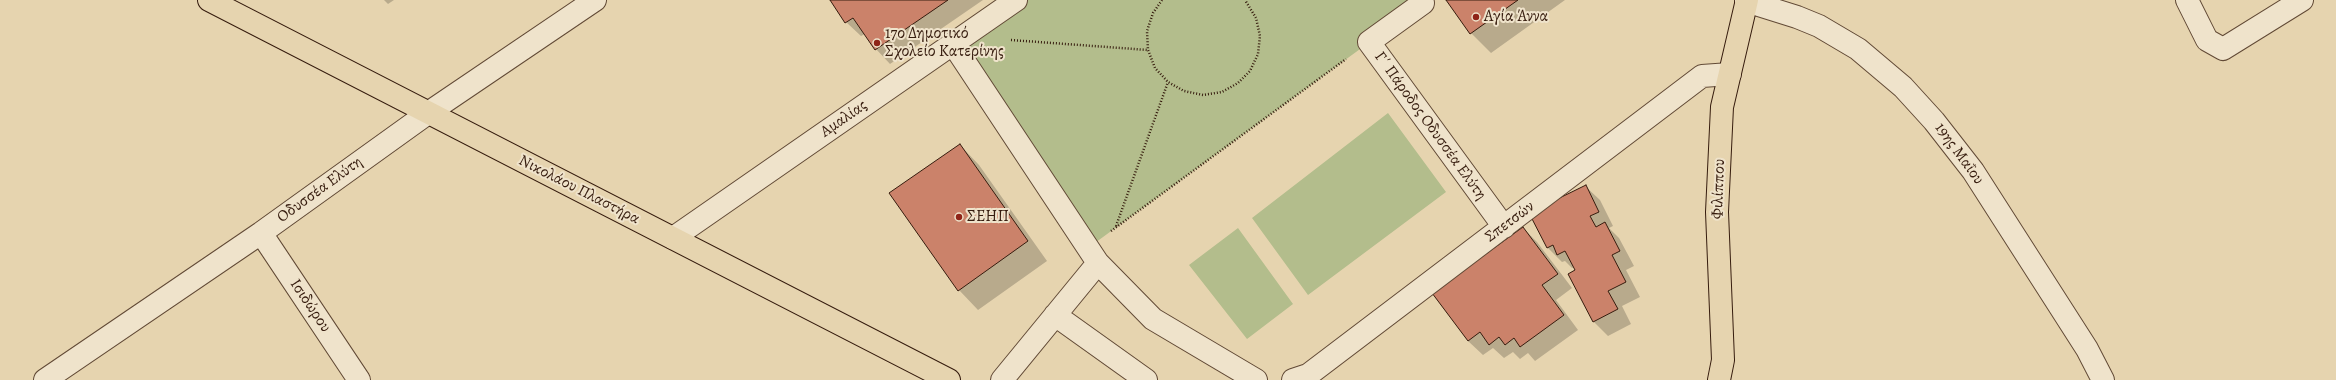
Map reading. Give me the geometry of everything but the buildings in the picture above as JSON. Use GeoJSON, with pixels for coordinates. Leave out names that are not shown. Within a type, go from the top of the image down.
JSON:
{"type":"FeatureCollection","features":[{"type":"Feature","properties":{"kind":"main road","name":"Νικολάου Πλαστήρα"},"geometry":{"type":"LineString","coordinates":[[209,0],[950,380]]}},
{"type":"Feature","properties":{"kind":"main road","name":"Φιλίππου"},"geometry":{"type":"LineString","coordinates":[[1719,380],[1723,360],[1717,212],[1722,107],[1747,1]]}},
{"type":"Feature","properties":{"kind":"street","name":"Αμαλίας"},"geometry":{"type":"LineString","coordinates":[[673,238],[1016,0]]}},
{"type":"Feature","properties":{"kind":"street","name":"Γ΄ Πάροδος Οδυσσέα Ελύτη"},"geometry":{"type":"LineString","coordinates":[[1420,0],[1423,3],[1370,42],[1504,227]]}},
{"type":"Feature","properties":{"kind":"street"},"geometry":{"type":"LineString","coordinates":[[2187,0],[2207,40],[2223,49],[2302,0]]}},
{"type":"Feature","properties":{"kind":"street","name":"19ης Μαΐου"},"geometry":{"type":"LineString","coordinates":[[1747,1],[1797,16],[1819,26],[1858,49],[1903,87],[1934,121],[1973,171],[2086,349],[2103,380]]}},
{"type":"Feature","properties":{"kind":"street","name":"Οδυσσέα Ελύτη"},"geometry":{"type":"LineString","coordinates":[[45,380],[261,233],[585,2]]}},
{"type":"Feature","properties":{"kind":"street"},"geometry":{"type":"LineString","coordinates":[[953,44],[1093,255],[1153,319],[1256,380]]}},
{"type":"Feature","properties":{"kind":"street","name":"Σπετσών"},"geometry":{"type":"LineString","coordinates":[[1293,380],[1308,375],[1702,76],[1730,74]]}},
{"type":"Feature","properties":{"kind":"street","name":"Ισιδώρου"},"geometry":{"type":"LineString","coordinates":[[261,233],[359,380]]}},
{"type":"Feature","properties":{"kind":"street"},"geometry":{"type":"LineString","coordinates":[[1002,380],[1055,315],[1093,255]]}},
{"type":"Feature","properties":{"kind":"street"},"geometry":{"type":"LineString","coordinates":[[1055,315],[1146,380]]}},
{"type":"Feature","properties":{"kind":"path"},"geometry":{"type":"LineString","coordinates":[[1162,0],[1153,13],[1147,31],[1148,50],[1155,68],[1168,82],[1184,91],[1203,95],[1222,92],[1238,83],[1250,71],[1258,54],[1260,36],[1256,18],[1245,0]]}},
{"type":"Feature","properties":{"kind":"path"},"geometry":{"type":"LineString","coordinates":[[1009,40],[1148,50]]}},
{"type":"Feature","properties":{"kind":"path"},"geometry":{"type":"LineString","coordinates":[[1093,255],[1115,228],[1370,42]]}},
{"type":"Feature","properties":{"kind":"path"},"geometry":{"type":"LineString","coordinates":[[1115,228],[1168,82]]}},
{"type":"Feature","properties":{"kind":"green space"},"geometry":{"type":"Polygon","coordinates":[[[1015,0],[1420,0],[1423,3],[1088,248],[953,44],[1015,0]]]}},
{"type":"Feature","properties":{"kind":"green space"},"geometry":{"type":"Polygon","coordinates":[[[1388,113],[1446,192],[1308,295],[1252,218],[1388,113]]]}},
{"type":"Feature","properties":{"kind":"green space"},"geometry":{"type":"Polygon","coordinates":[[[1238,228],[1293,304],[1247,339],[1189,265],[1238,228]]]}},
{"type":"Feature","properties":{"kind":"place","name":"Αγία Άννα"},"geometry":{"type":"Point","coordinates":[1476,17]}},
{"type":"Feature","properties":{"kind":"place","name":"17ο Δημοτικό Σχολείο Κατερίνης"},"geometry":{"type":"Point","coordinates":[877,43]}},
{"type":"Feature","properties":{"kind":"place","name":"ΣΕΗΠ"},"geometry":{"type":"Point","coordinates":[959,217]}}]}
